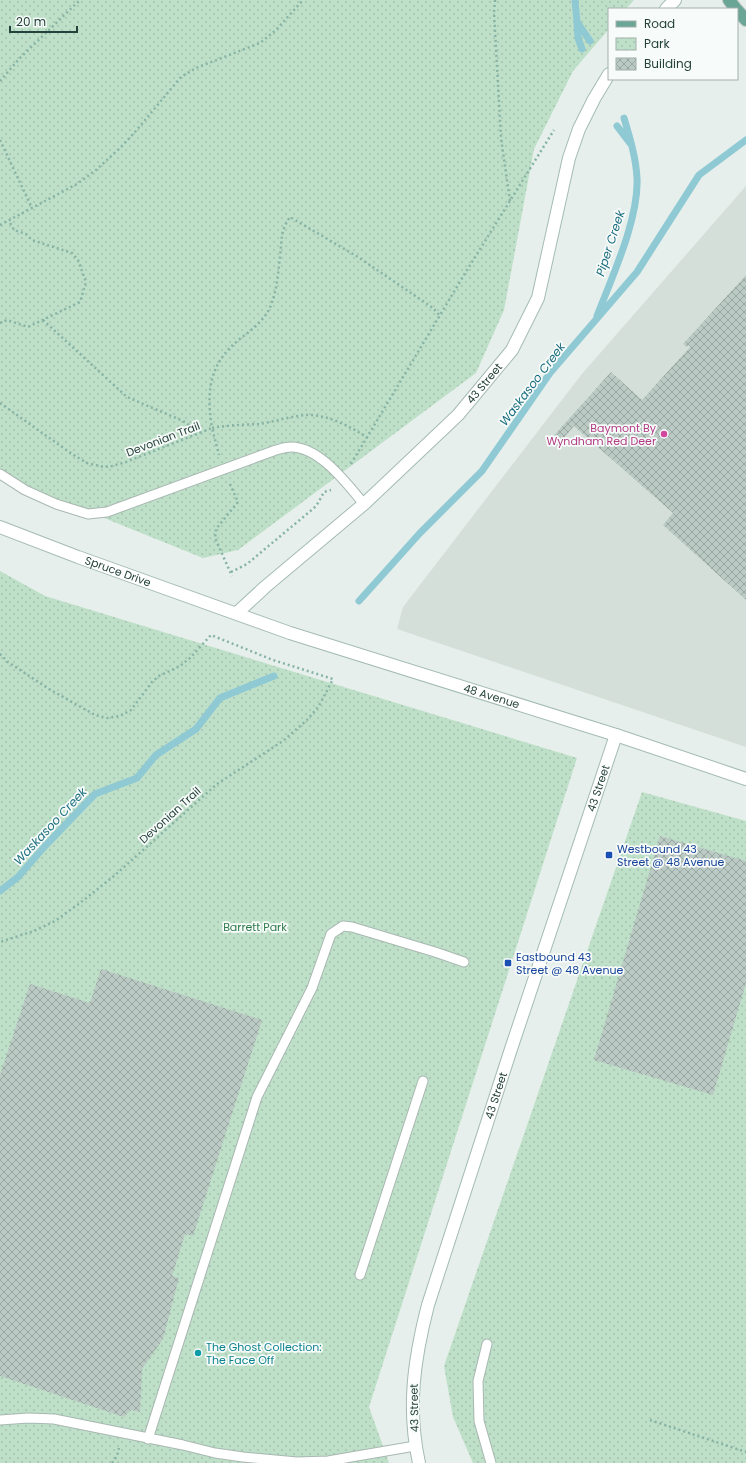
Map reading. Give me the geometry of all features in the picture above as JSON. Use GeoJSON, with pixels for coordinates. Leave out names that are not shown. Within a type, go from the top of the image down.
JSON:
{"type":"FeatureCollection","features":[{"type":"Feature","properties":{"kind":"main road"},"geometry":{"type":"LineString","coordinates":[[729,0],[736,8]]}},
{"type":"Feature","properties":{"kind":"main road"},"geometry":{"type":"LineString","coordinates":[[738,10],[746,20]]}},
{"type":"Feature","properties":{"kind":"street"},"geometry":{"type":"LineString","coordinates":[[667,8],[675,0]]}},
{"type":"Feature","properties":{"kind":"street","name":"43 Street"},"geometry":{"type":"LineString","coordinates":[[237,613],[265,586],[364,504],[458,415],[512,350],[538,298],[569,158],[579,129],[608,76]]}},
{"type":"Feature","properties":{"kind":"street","name":"Spruce Drive"},"geometry":{"type":"LineString","coordinates":[[0,526],[78,557],[237,613]]}},
{"type":"Feature","properties":{"kind":"street","name":"48 Avenue"},"geometry":{"type":"LineString","coordinates":[[237,613],[290,633],[616,735],[746,779]]}},
{"type":"Feature","properties":{"kind":"street","name":"43 Street"},"geometry":{"type":"LineString","coordinates":[[419,1463],[415,1446],[413,1410],[414,1372],[419,1340],[428,1305],[510,1052],[616,735]]}},
{"type":"Feature","properties":{"kind":"lane"},"geometry":{"type":"LineString","coordinates":[[0,474],[38,497],[88,514],[106,512],[276,450],[296,447],[318,457],[342,478],[364,504]]}},
{"type":"Feature","properties":{"kind":"lane"},"geometry":{"type":"LineString","coordinates":[[148,1439],[257,1097],[312,988],[332,934],[343,926],[352,927],[464,962]]}},
{"type":"Feature","properties":{"kind":"lane"},"geometry":{"type":"LineString","coordinates":[[360,1275],[423,1081]]}},
{"type":"Feature","properties":{"kind":"lane"},"geometry":{"type":"LineString","coordinates":[[487,1344],[478,1381],[478,1394],[479,1422],[491,1463]]}},
{"type":"Feature","properties":{"kind":"lane"},"geometry":{"type":"LineString","coordinates":[[0,1420],[28,1418],[54,1419],[183,1445],[214,1453],[297,1462],[328,1461],[415,1446]]}},
{"type":"Feature","properties":{"kind":"path"},"geometry":{"type":"LineString","coordinates":[[0,81],[20,58],[80,0]]}},
{"type":"Feature","properties":{"kind":"path"},"geometry":{"type":"LineString","coordinates":[[0,225],[77,184],[96,170],[135,132],[181,77],[196,68],[260,43],[276,30],[303,0]]}},
{"type":"Feature","properties":{"kind":"path"},"geometry":{"type":"LineString","coordinates":[[495,0],[494,12],[501,138],[510,201]]}},
{"type":"Feature","properties":{"kind":"path"},"geometry":{"type":"LineString","coordinates":[[230,572],[247,564],[308,513],[318,503],[324,492],[332,490],[342,478],[368,438],[440,316],[554,130]]}},
{"type":"Feature","properties":{"kind":"path"},"geometry":{"type":"LineString","coordinates":[[0,140],[32,208]]}},
{"type":"Feature","properties":{"kind":"path"},"geometry":{"type":"LineString","coordinates":[[368,438],[344,425],[322,417],[310,415],[259,423],[212,428],[209,408],[209,393],[216,366],[231,346],[266,316],[275,291],[282,229],[290,217],[369,265],[433,308],[440,316]]}},
{"type":"Feature","properties":{"kind":"path"},"geometry":{"type":"LineString","coordinates":[[0,323],[7,320],[28,327],[43,320],[80,302],[86,282],[75,256],[70,252],[32,240],[26,234],[14,230],[9,220]]}},
{"type":"Feature","properties":{"kind":"path"},"geometry":{"type":"LineString","coordinates":[[43,320],[127,397],[183,420],[202,433]]}},
{"type":"Feature","properties":{"kind":"path","name":"Devonian Trail"},"geometry":{"type":"LineString","coordinates":[[0,403],[72,454],[87,463],[96,466],[112,466],[126,462],[212,428],[224,470],[238,502],[216,528],[215,538],[232,576]]}},
{"type":"Feature","properties":{"kind":"path","name":"Devonian Trail"},"geometry":{"type":"LineString","coordinates":[[0,654],[8,662],[49,689],[95,715],[107,718],[120,716],[131,710],[152,682],[159,676],[180,666],[190,658],[211,635],[272,660],[333,679],[319,706],[307,720],[283,740],[217,784],[114,876],[80,903],[54,921],[34,931],[0,942]]}},
{"type":"Feature","properties":{"kind":"path"},"geometry":{"type":"LineString","coordinates":[[650,1420],[746,1452]]}},
{"type":"Feature","properties":{"kind":"shaded area"},"geometry":{"type":"Polygon","coordinates":[[[746,186],[746,747],[397,629],[403,607],[581,375],[746,186]]]}},
{"type":"Feature","properties":{"kind":"green space"},"geometry":{"type":"Polygon","coordinates":[[[0,0],[634,0],[627,8],[608,8],[608,30],[573,71],[534,149],[504,310],[476,373],[238,550],[203,558],[67,503],[0,480],[0,0]]]}},
{"type":"Feature","properties":{"kind":"green space","name":"Barrett Park"},"geometry":{"type":"Polygon","coordinates":[[[0,571],[45,596],[577,758],[369,1407],[389,1463],[0,1463],[0,571]]]}},
{"type":"Feature","properties":{"kind":"green space"},"geometry":{"type":"Polygon","coordinates":[[[642,792],[746,821],[746,1463],[473,1463],[453,1417],[444,1366],[642,792]]]}},
{"type":"Feature","properties":{"kind":"building","name":"Baymont By Wyndham Red Deer"},"geometry":{"type":"Polygon","coordinates":[[[746,275],[746,600],[663,525],[673,513],[574,426],[556,447],[549,441],[611,372],[642,400],[690,347],[689,345],[687,347],[683,344],[746,275]]]}},
{"type":"Feature","properties":{"kind":"building"},"geometry":{"type":"Polygon","coordinates":[[[660,836],[746,861],[746,983],[713,1095],[594,1060],[660,836]]]}},
{"type":"Feature","properties":{"kind":"building"},"geometry":{"type":"Polygon","coordinates":[[[101,969],[262,1020],[193,1236],[185,1234],[172,1276],[179,1278],[163,1339],[142,1369],[140,1412],[131,1410],[124,1417],[0,1376],[0,1075],[30,984],[90,1003],[101,969]]]}},
{"type":"Feature","properties":{"kind":"waterway","name":"Piper Creek"},"geometry":{"type":"LineString","coordinates":[[575,0],[577,22],[590,41]]}},
{"type":"Feature","properties":{"kind":"waterway","name":"Piper Creek"},"geometry":{"type":"LineString","coordinates":[[577,24],[578,38],[582,49]]}},
{"type":"Feature","properties":{"kind":"waterway","name":"Piper Creek"},"geometry":{"type":"LineString","coordinates":[[597,316],[617,266],[634,211],[637,178],[635,163],[624,118]]}},
{"type":"Feature","properties":{"kind":"waterway","name":"Piper Creek"},"geometry":{"type":"LineString","coordinates":[[617,126],[630,143]]}},
{"type":"Feature","properties":{"kind":"waterway","name":"Waskasoo Creek"},"geometry":{"type":"LineString","coordinates":[[359,601],[420,533],[482,471],[550,373],[637,272],[699,175],[746,140]]}},
{"type":"Feature","properties":{"kind":"waterway","name":"Waskasoo Creek"},"geometry":{"type":"LineString","coordinates":[[0,891],[18,877],[45,846],[95,794],[137,778],[156,755],[196,729],[220,698],[274,676]]}},
{"type":"Feature","properties":{"kind":"place","name":"Baymont By Wyndham Red Deer"},"geometry":{"type":"Point","coordinates":[664,434]}},
{"type":"Feature","properties":{"kind":"place","name":"Westbound 43 Street @ 48 Avenue"},"geometry":{"type":"Point","coordinates":[609,855]}},
{"type":"Feature","properties":{"kind":"place","name":"Eastbound 43 Street @ 48 Avenue"},"geometry":{"type":"Point","coordinates":[508,963]}},
{"type":"Feature","properties":{"kind":"place","name":"The Ghost Collection: The Face Off"},"geometry":{"type":"Point","coordinates":[198,1353]}}]}
